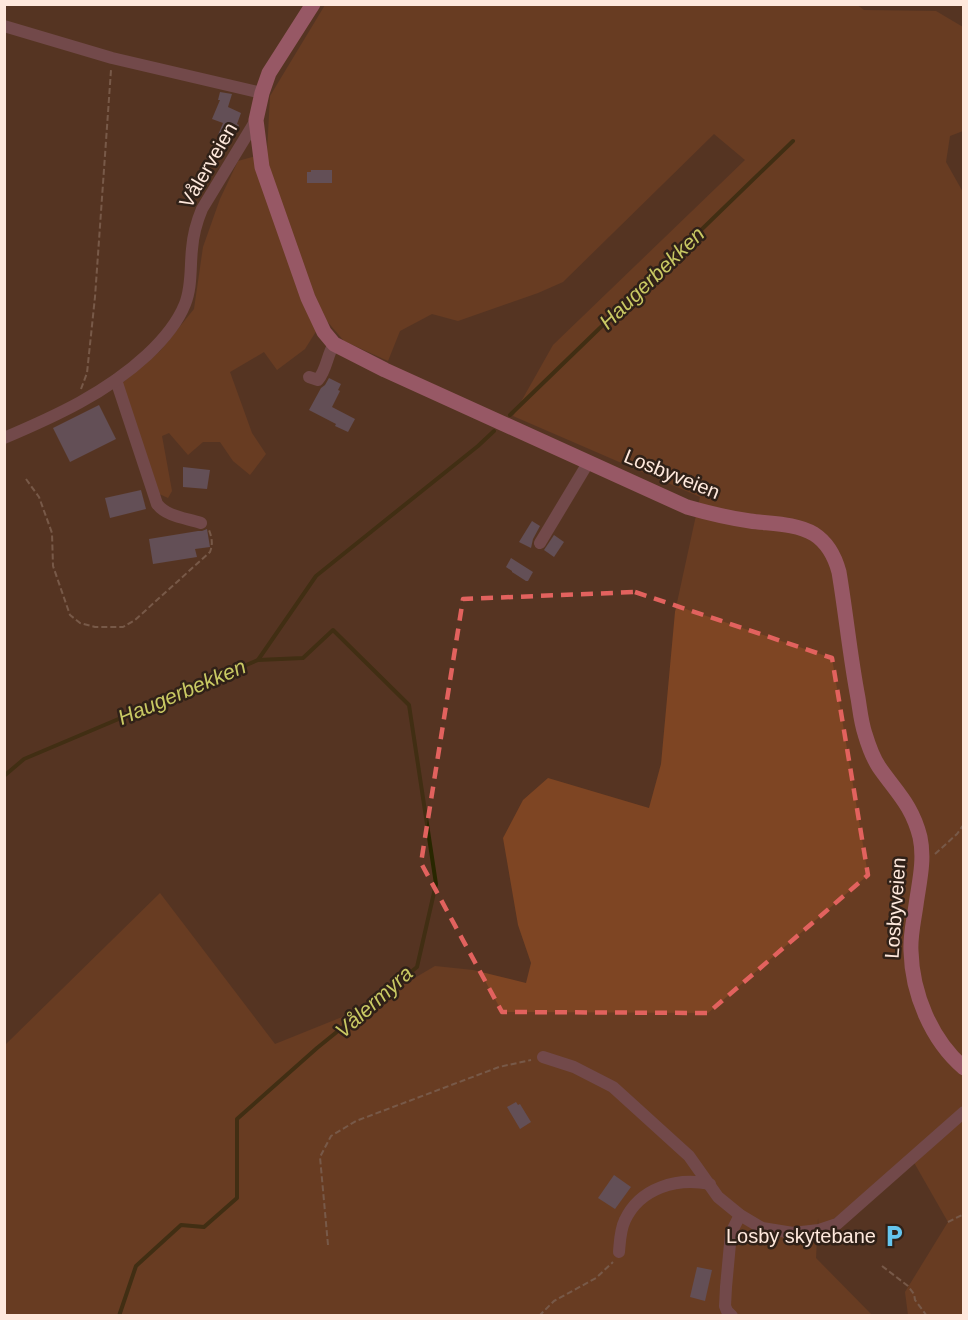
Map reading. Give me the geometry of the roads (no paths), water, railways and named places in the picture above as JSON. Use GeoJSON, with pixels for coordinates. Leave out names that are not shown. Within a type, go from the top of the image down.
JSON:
{"type":"FeatureCollection","features":[{"type":"Feature","properties":{"kind":"main road"},"geometry":{"type":"LineString","coordinates":[[313,4],[269,73],[256,120],[262,167],[308,298],[324,332],[334,344]]}},
{"type":"Feature","properties":{"kind":"main road","name":"Losbyveien"},"geometry":{"type":"LineString","coordinates":[[334,344],[385,370],[687,507],[718,516],[794,527],[814,534],[826,545],[836,560],[839,572],[864,733],[878,765],[910,808],[921,841],[922,866],[911,947],[912,971],[928,1020],[963,1068]]}},
{"type":"Feature","properties":{"kind":"street"},"geometry":{"type":"LineString","coordinates":[[4,26],[112,58],[262,93]]}},
{"type":"Feature","properties":{"kind":"street","name":"Vålerveien"},"geometry":{"type":"LineString","coordinates":[[4,438],[75,406],[116,380],[165,338],[179,318],[186,302],[192,246],[202,209],[256,120]]}},
{"type":"Feature","properties":{"kind":"street"},"geometry":{"type":"LineString","coordinates":[[309,377],[318,380],[321,378],[334,344]]}},
{"type":"Feature","properties":{"kind":"street"},"geometry":{"type":"LineString","coordinates":[[116,380],[157,504],[171,514],[201,523]]}},
{"type":"Feature","properties":{"kind":"street"},"geometry":{"type":"LineString","coordinates":[[540,543],[588,463]]}},
{"type":"Feature","properties":{"kind":"street"},"geometry":{"type":"LineString","coordinates":[[543,1057],[574,1067],[613,1087],[689,1156],[718,1197],[740,1215],[762,1228],[793,1233],[819,1230],[837,1224],[963,1112]]}},
{"type":"Feature","properties":{"kind":"street"},"geometry":{"type":"LineString","coordinates":[[619,1252],[624,1221],[643,1197],[654,1190],[676,1183],[700,1182],[710,1185]]}},
{"type":"Feature","properties":{"kind":"street"},"geometry":{"type":"LineString","coordinates":[[732,1316],[727,1311],[726,1287],[731,1233],[740,1215]]}},
{"type":"Feature","properties":{"kind":"waterway","name":"Haugerbekken"},"geometry":{"type":"LineString","coordinates":[[510,415],[793,141]]}},
{"type":"Feature","properties":{"kind":"waterway","name":"Haugerbekken"},"geometry":{"type":"LineString","coordinates":[[4,776],[24,759],[258,660],[316,576],[494,431]]}},
{"type":"Feature","properties":{"kind":"waterway","name":"Vålermyra"},"geometry":{"type":"LineString","coordinates":[[119,1316],[136,1266],[181,1225],[204,1227],[237,1198],[237,1119],[317,1048],[417,967],[436,884],[409,705],[333,630],[303,658],[258,660]]}},
{"type":"Feature","properties":{"kind":"place","name":"Losby skytebane"},"geometry":{"type":"Point","coordinates":[894,1236]}}]}
